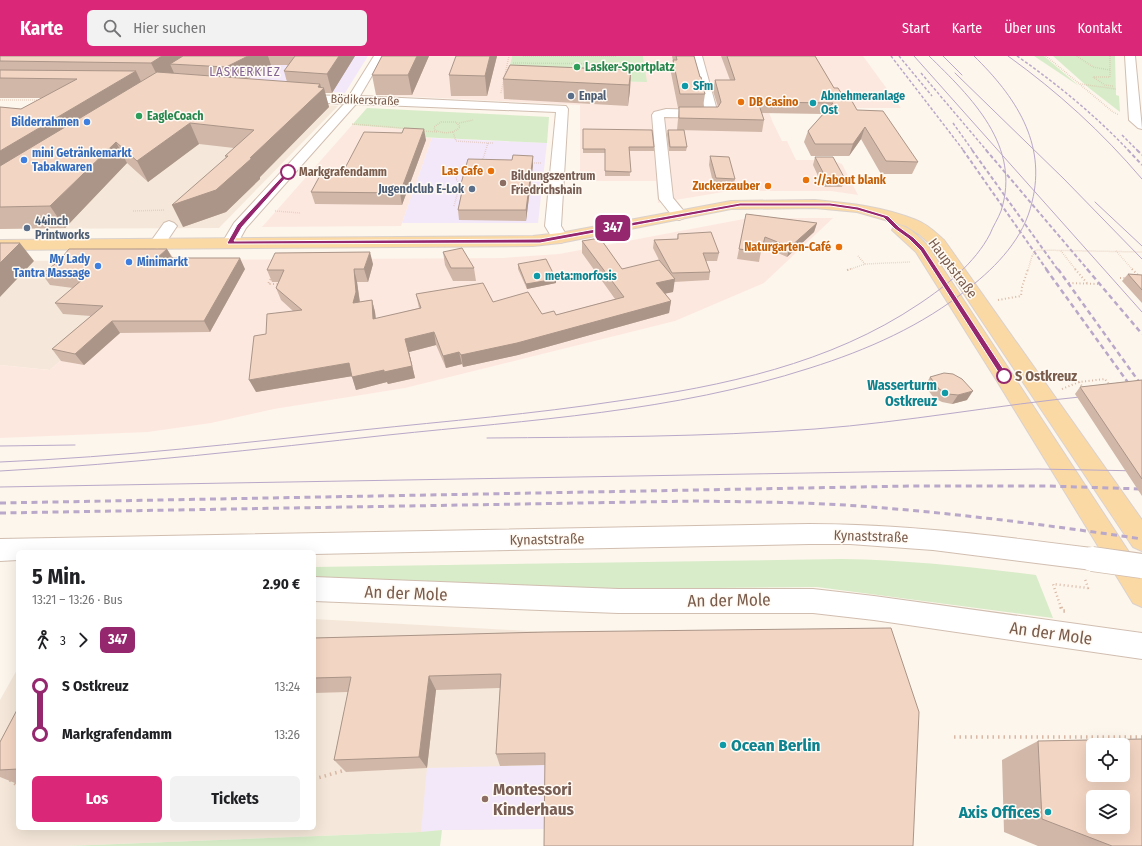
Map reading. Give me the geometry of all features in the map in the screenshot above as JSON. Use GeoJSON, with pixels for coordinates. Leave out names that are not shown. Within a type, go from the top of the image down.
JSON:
{"type":"FeatureCollection","features":[{"type":"Feature","properties":{"kind":"main road"},"geometry":{"type":"LineString","coordinates":[[0,245],[533,241],[560,238],[740,204],[815,204],[858,208],[886,217]]}},
{"type":"Feature","properties":{"kind":"main road","name":"Hauptstraße"},"geometry":{"type":"LineString","coordinates":[[886,217],[919,227],[938,243],[1142,540]]}},
{"type":"Feature","properties":{"kind":"main road","name":"Hauptstraße"},"geometry":{"type":"LineString","coordinates":[[886,217],[922,249],[1142,595]]}},
{"type":"Feature","properties":{"kind":"street"},"geometry":{"type":"LineString","coordinates":[[230,243],[239,226],[349,106],[376,60],[381,56]]}},
{"type":"Feature","properties":{"kind":"street"},"geometry":{"type":"LineString","coordinates":[[679,215],[666,200],[658,115],[666,113],[712,114],[697,56]]}},
{"type":"Feature","properties":{"kind":"street"},"geometry":{"type":"LineString","coordinates":[[1130,56],[1138,97],[1139,123]]}},
{"type":"Feature","properties":{"kind":"street","name":"Bödikerstraße"},"geometry":{"type":"LineString","coordinates":[[284,96],[562,109],[558,163]]}},
{"type":"Feature","properties":{"kind":"street"},"geometry":{"type":"LineString","coordinates":[[558,163],[553,226],[560,238]]}},
{"type":"Feature","properties":{"kind":"street"},"geometry":{"type":"LineString","coordinates":[[158,244],[169,226]]}},
{"type":"Feature","properties":{"kind":"street","name":"Kynaststraße"},"geometry":{"type":"LineString","coordinates":[[0,550],[62,550],[816,534],[933,539],[1142,566]]}},
{"type":"Feature","properties":{"kind":"street","name":"An der Mole"},"geometry":{"type":"LineString","coordinates":[[316,589],[618,601],[813,601],[874,608],[1142,646]]}},
{"type":"Feature","properties":{"kind":"path"},"geometry":{"type":"LineString","coordinates":[[498,106],[509,56]]}},
{"type":"Feature","properties":{"kind":"path"},"geometry":{"type":"LineString","coordinates":[[522,56],[617,56]]}},
{"type":"Feature","properties":{"kind":"path"},"geometry":{"type":"LineString","coordinates":[[1046,56],[1113,112],[1139,123]]}},
{"type":"Feature","properties":{"kind":"path"},"geometry":{"type":"LineString","coordinates":[[1077,56],[1093,67],[1110,70]]}},
{"type":"Feature","properties":{"kind":"path"},"geometry":{"type":"LineString","coordinates":[[1110,56],[1110,77],[1093,77],[1105,85],[1113,86]]}},
{"type":"Feature","properties":{"kind":"path"},"geometry":{"type":"LineString","coordinates":[[513,63],[619,64]]}},
{"type":"Feature","properties":{"kind":"path"},"geometry":{"type":"LineString","coordinates":[[1080,84],[1119,90]]}},
{"type":"Feature","properties":{"kind":"path"},"geometry":{"type":"LineString","coordinates":[[0,100],[43,100]]}},
{"type":"Feature","properties":{"kind":"path"},"geometry":{"type":"LineString","coordinates":[[351,124],[445,133],[454,132],[459,129],[460,125],[456,122],[449,121],[435,125],[434,129],[437,132]]}},
{"type":"Feature","properties":{"kind":"path"},"geometry":{"type":"LineString","coordinates":[[454,132],[456,141],[493,143]]}},
{"type":"Feature","properties":{"kind":"path"},"geometry":{"type":"LineString","coordinates":[[482,162],[488,143]]}},
{"type":"Feature","properties":{"kind":"path"},"geometry":{"type":"LineString","coordinates":[[476,163],[489,162]]}},
{"type":"Feature","properties":{"kind":"path"},"geometry":{"type":"LineString","coordinates":[[526,163],[558,163]]}},
{"type":"Feature","properties":{"kind":"path"},"geometry":{"type":"LineString","coordinates":[[454,206],[460,184],[456,179],[459,168],[470,164]]}},
{"type":"Feature","properties":{"kind":"path"},"geometry":{"type":"LineString","coordinates":[[133,211],[172,210]]}},
{"type":"Feature","properties":{"kind":"path"},"geometry":{"type":"LineString","coordinates":[[274,211],[300,213]]}},
{"type":"Feature","properties":{"kind":"path"},"geometry":{"type":"LineString","coordinates":[[996,301],[1021,296],[1022,287],[1032,256],[1036,250],[1142,252]]}},
{"type":"Feature","properties":{"kind":"path"},"geometry":{"type":"LineString","coordinates":[[1061,251],[1087,284]]}},
{"type":"Feature","properties":{"kind":"path"},"geometry":{"type":"LineString","coordinates":[[1116,252],[1142,278]]}},
{"type":"Feature","properties":{"kind":"path"},"geometry":{"type":"LineString","coordinates":[[858,256],[865,264]]}},
{"type":"Feature","properties":{"kind":"path"},"geometry":{"type":"LineString","coordinates":[[847,270],[865,264],[912,262]]}},
{"type":"Feature","properties":{"kind":"path"},"geometry":{"type":"LineString","coordinates":[[274,271],[268,284],[283,284]]}},
{"type":"Feature","properties":{"kind":"path"},"geometry":{"type":"LineString","coordinates":[[1120,278],[1142,278]]}},
{"type":"Feature","properties":{"kind":"path"},"geometry":{"type":"LineString","coordinates":[[1069,283],[1098,284]]}},
{"type":"Feature","properties":{"kind":"path"},"geometry":{"type":"LineString","coordinates":[[1059,390],[1079,382],[1105,379],[1114,391]]}},
{"type":"Feature","properties":{"kind":"path"},"geometry":{"type":"LineString","coordinates":[[1079,382],[1088,394]]}},
{"type":"Feature","properties":{"kind":"path"},"geometry":{"type":"LineString","coordinates":[[1062,611],[1053,584],[1078,587]]}},
{"type":"Feature","properties":{"kind":"path"},"geometry":{"type":"LineString","coordinates":[[954,737],[1142,737]]}},
{"type":"Feature","properties":{"kind":"path"},"geometry":{"type":"LineString","coordinates":[[316,778],[342,771]]}},
{"type":"Feature","properties":{"kind":"path"},"geometry":{"type":"LineString","coordinates":[[6,777],[16,784]]}},
{"type":"Feature","properties":{"kind":"shaded area"},"geometry":{"type":"Polygon","coordinates":[[[287,56],[368,56],[345,93],[237,85],[287,56]]]}},
{"type":"Feature","properties":{"kind":"shaded area"},"geometry":{"type":"Polygon","coordinates":[[[397,56],[512,56],[507,79],[646,82],[643,56],[863,56],[901,108],[856,108],[846,93],[761,92],[782,141],[787,141],[796,160],[831,160],[842,164],[858,195],[831,191],[729,191],[658,203],[656,181],[580,181],[580,105],[376,95],[397,56]]]}},
{"type":"Feature","properties":{"kind":"shaded area"},"geometry":{"type":"Polygon","coordinates":[[[174,93],[338,106],[219,228],[0,229],[174,93]]]}},
{"type":"Feature","properties":{"kind":"shaded area"},"geometry":{"type":"Polygon","coordinates":[[[352,125],[404,129],[398,136],[432,138],[401,226],[262,227],[352,125]]]}},
{"type":"Feature","properties":{"kind":"shaded area"},"geometry":{"type":"Polygon","coordinates":[[[432,138],[547,143],[538,223],[402,223],[432,138]]]}},
{"type":"Feature","properties":{"kind":"shaded area"},"geometry":{"type":"Polygon","coordinates":[[[749,218],[833,218],[764,283],[675,321],[405,388],[274,409],[211,423],[148,432],[0,438],[0,365],[50,370],[173,260],[502,258],[559,254],[749,218]]]}},
{"type":"Feature","properties":{"kind":"shaded area"},"geometry":{"type":"Polygon","coordinates":[[[173,260],[50,370],[0,365],[0,261],[173,260]]]}},
{"type":"Feature","properties":{"kind":"shaded area"},"geometry":{"type":"Polygon","coordinates":[[[316,619],[547,632],[546,829],[442,830],[67,846],[0,846],[0,700],[16,672],[16,830],[316,830],[316,619]]]}},
{"type":"Feature","properties":{"kind":"shaded area","name":"Montessori Kinderhaus"},"geometry":{"type":"Polygon","coordinates":[[[546,765],[546,829],[442,830],[421,832],[427,768],[546,765]]]}},
{"type":"Feature","properties":{"kind":"green space","name":"Lasker-Sportplatz"},"geometry":{"type":"Polygon","coordinates":[[[512,56],[643,56],[647,82],[507,79],[512,56]]]}},
{"type":"Feature","properties":{"kind":"green space"},"geometry":{"type":"Polygon","coordinates":[[[1034,56],[1044,56],[1079,86],[1034,56]]]}},
{"type":"Feature","properties":{"kind":"green space"},"geometry":{"type":"Polygon","coordinates":[[[1053,56],[1115,56],[1116,95],[1119,96],[1120,112],[1089,88],[1053,56]]]}},
{"type":"Feature","properties":{"kind":"green space"},"geometry":{"type":"Polygon","coordinates":[[[367,108],[549,117],[547,143],[397,136],[404,129],[352,125],[367,108]]]}},
{"type":"Feature","properties":{"kind":"green space"},"geometry":{"type":"Polygon","coordinates":[[[842,559],[940,564],[1036,575],[1053,618],[817,587],[614,589],[316,579],[316,567],[842,559]]]}},
{"type":"Feature","properties":{"kind":"green space"},"geometry":{"type":"Polygon","coordinates":[[[442,830],[440,846],[67,846],[421,832],[442,830]]]}},
{"type":"Feature","properties":{"kind":"building"},"geometry":{"type":"Polygon","coordinates":[[[0,56],[162,56],[151,63],[0,61],[0,56]]]}},
{"type":"Feature","properties":{"kind":"building"},"geometry":{"type":"Polygon","coordinates":[[[183,56],[248,56],[226,67],[170,64],[183,56]]]}},
{"type":"Feature","properties":{"kind":"building"},"geometry":{"type":"Polygon","coordinates":[[[295,56],[339,56],[327,74],[284,71],[295,56]]]}},
{"type":"Feature","properties":{"kind":"building"},"geometry":{"type":"Polygon","coordinates":[[[382,56],[417,56],[408,75],[372,75],[382,56]]]}},
{"type":"Feature","properties":{"kind":"building"},"geometry":{"type":"Polygon","coordinates":[[[456,56],[490,56],[485,76],[449,75],[456,56]]]}},
{"type":"Feature","properties":{"kind":"building"},"geometry":{"type":"Polygon","coordinates":[[[676,56],[694,56],[705,94],[680,94],[673,60],[677,60],[676,56]]]}},
{"type":"Feature","properties":{"kind":"building"},"geometry":{"type":"Polygon","coordinates":[[[727,56],[815,56],[834,88],[838,88],[843,96],[849,96],[857,110],[883,111],[918,162],[886,161],[865,127],[853,144],[815,144],[808,131],[833,103],[758,102],[764,120],[679,118],[679,107],[718,107],[721,102],[715,80],[735,80],[727,56]]]}},
{"type":"Feature","properties":{"kind":"building"},"geometry":{"type":"Polygon","coordinates":[[[510,65],[631,70],[629,85],[503,79],[510,65]]]}},
{"type":"Feature","properties":{"kind":"building"},"geometry":{"type":"Polygon","coordinates":[[[0,70],[136,71],[0,151],[0,107],[21,109],[77,79],[0,78],[0,70]]]}},
{"type":"Feature","properties":{"kind":"building"},"geometry":{"type":"Polygon","coordinates":[[[157,72],[320,84],[318,87],[324,88],[250,158],[252,158],[216,190],[172,205],[228,156],[225,156],[254,130],[190,123],[137,161],[116,142],[50,206],[0,207],[0,166],[157,72]]]}},
{"type":"Feature","properties":{"kind":"building"},"geometry":{"type":"Polygon","coordinates":[[[404,128],[424,129],[400,193],[311,192],[323,170],[344,170],[364,132],[402,133],[404,128]]]}},
{"type":"Feature","properties":{"kind":"building"},"geometry":{"type":"Polygon","coordinates":[[[583,129],[652,130],[654,147],[629,147],[631,172],[605,171],[605,149],[583,149],[583,129]]]}},
{"type":"Feature","properties":{"kind":"building"},"geometry":{"type":"Polygon","coordinates":[[[668,130],[684,130],[687,147],[670,147],[668,130]]]}},
{"type":"Feature","properties":{"kind":"building"},"geometry":{"type":"Polygon","coordinates":[[[513,155],[533,156],[526,210],[458,210],[463,187],[460,187],[468,159],[512,160],[513,155]]]}},
{"type":"Feature","properties":{"kind":"building"},"geometry":{"type":"Polygon","coordinates":[[[710,156],[729,157],[735,179],[716,178],[710,156]]]}},
{"type":"Feature","properties":{"kind":"building"},"geometry":{"type":"Polygon","coordinates":[[[815,157],[833,157],[845,179],[826,178],[815,157]]]}},
{"type":"Feature","properties":{"kind":"building"},"geometry":{"type":"Polygon","coordinates":[[[746,214],[817,223],[790,247],[765,237],[761,252],[739,249],[746,214]]]}},
{"type":"Feature","properties":{"kind":"building"},"geometry":{"type":"Polygon","coordinates":[[[711,232],[719,253],[703,253],[710,272],[672,273],[654,240],[678,239],[678,234],[711,232]]]}},
{"type":"Feature","properties":{"kind":"building"},"geometry":{"type":"Polygon","coordinates":[[[600,238],[622,269],[659,260],[675,279],[656,283],[671,301],[517,343],[461,355],[459,352],[443,356],[434,332],[405,339],[412,366],[384,372],[384,370],[352,377],[349,363],[249,380],[254,336],[266,334],[267,314],[302,310],[276,288],[284,270],[267,270],[275,253],[370,252],[364,269],[354,269],[356,292],[353,303],[372,300],[373,319],[421,308],[416,294],[483,283],[493,302],[528,292],[542,314],[554,311],[556,315],[624,297],[582,241],[600,238]]]}},
{"type":"Feature","properties":{"kind":"building"},"geometry":{"type":"Polygon","coordinates":[[[0,243],[20,243],[0,263],[0,243]]]}},
{"type":"Feature","properties":{"kind":"building"},"geometry":{"type":"Polygon","coordinates":[[[462,248],[474,268],[451,268],[443,252],[462,248]]]}},
{"type":"Feature","properties":{"kind":"building"},"geometry":{"type":"Polygon","coordinates":[[[69,249],[167,249],[157,258],[240,258],[204,321],[112,321],[75,354],[52,349],[103,306],[55,303],[83,279],[42,274],[59,261],[69,249]]]}},
{"type":"Feature","properties":{"kind":"building","name":"meta:morfosis"},"geometry":{"type":"Polygon","coordinates":[[[546,259],[556,279],[526,284],[518,264],[546,259]]]}},
{"type":"Feature","properties":{"kind":"building"},"geometry":{"type":"Polygon","coordinates":[[[1128,274],[1142,275],[1142,290],[1128,274]]]}},
{"type":"Feature","properties":{"kind":"building"},"geometry":{"type":"Polygon","coordinates":[[[944,373],[953,374],[962,379],[973,391],[958,395],[948,394],[939,389],[930,377],[944,373]]]}},
{"type":"Feature","properties":{"kind":"building"},"geometry":{"type":"Polygon","coordinates":[[[1142,380],[1142,479],[1080,387],[1142,380]]]}},
{"type":"Feature","properties":{"kind":"building","name":"Ocean Berlin"},"geometry":{"type":"Polygon","coordinates":[[[891,628],[919,712],[913,846],[544,846],[545,753],[496,754],[501,674],[429,676],[419,757],[334,760],[351,677],[316,678],[316,638],[546,632],[891,628]]]}},
{"type":"Feature","properties":{"kind":"building"},"geometry":{"type":"Polygon","coordinates":[[[16,712],[16,769],[0,770],[0,742],[16,712]]]}},
{"type":"Feature","properties":{"kind":"building"},"geometry":{"type":"Polygon","coordinates":[[[1130,739],[1142,739],[1142,846],[1112,846],[1042,819],[1038,741],[1086,740],[1086,782],[1130,782],[1130,739]]]}},
{"type":"Feature","properties":{"kind":"tram line"},"geometry":{"type":"LineString","coordinates":[[914,56],[1002,155]]}},
{"type":"Feature","properties":{"kind":"tram line"},"geometry":{"type":"LineString","coordinates":[[929,56],[961,88],[976,106],[989,124],[999,144],[1002,155]]}},
{"type":"Feature","properties":{"kind":"tram line"},"geometry":{"type":"LineString","coordinates":[[943,56],[962,75]]}},
{"type":"Feature","properties":{"kind":"tram line"},"geometry":{"type":"LineString","coordinates":[[974,56],[989,71],[1014,104],[1024,122],[1033,149]]}},
{"type":"Feature","properties":{"kind":"tram line"},"geometry":{"type":"LineString","coordinates":[[1008,56],[1079,113],[1142,179]]}},
{"type":"Feature","properties":{"kind":"tram line"},"geometry":{"type":"LineString","coordinates":[[955,73],[1033,149]]}},
{"type":"Feature","properties":{"kind":"tram line"},"geometry":{"type":"LineString","coordinates":[[1033,149],[1142,259]]}},
{"type":"Feature","properties":{"kind":"tram line"},"geometry":{"type":"LineString","coordinates":[[1033,149],[1035,160],[1034,190]]}},
{"type":"Feature","properties":{"kind":"tram line"},"geometry":{"type":"LineString","coordinates":[[0,462],[91,457],[181,449],[554,410],[697,388],[736,380],[774,369],[812,357],[885,325],[939,290],[959,273],[984,245],[1001,211],[1006,187],[1005,165],[1002,155]]}},
{"type":"Feature","properties":{"kind":"tram line"},"geometry":{"type":"LineString","coordinates":[[1002,155],[1034,190]]}},
{"type":"Feature","properties":{"kind":"tram line"},"geometry":{"type":"LineString","coordinates":[[0,471],[194,456],[548,419],[654,405],[759,383],[810,368],[873,345],[913,325],[951,302],[990,270],[1008,250],[1023,228],[1032,202],[1034,190]]}},
{"type":"Feature","properties":{"kind":"tram line"},"geometry":{"type":"LineString","coordinates":[[1034,190],[1142,312]]}},
{"type":"Feature","properties":{"kind":"tram line"},"geometry":{"type":"LineString","coordinates":[[1095,202],[1142,246]]}},
{"type":"Feature","properties":{"kind":"tram line"},"geometry":{"type":"LineString","coordinates":[[487,438],[610,437],[774,432],[849,426],[1089,396]]}},
{"type":"Feature","properties":{"kind":"tram line"},"geometry":{"type":"LineString","coordinates":[[0,446],[75,445]]}},
{"type":"Feature","properties":{"kind":"tram line"},"geometry":{"type":"LineString","coordinates":[[0,487],[1038,469],[1142,471]]}},
{"type":"Feature","properties":{"kind":"railway"},"geometry":{"type":"LineString","coordinates":[[891,56],[964,151]]}},
{"type":"Feature","properties":{"kind":"railway"},"geometry":{"type":"LineString","coordinates":[[899,56],[932,96]]}},
{"type":"Feature","properties":{"kind":"railway"},"geometry":{"type":"LineString","coordinates":[[1017,56],[1075,100],[1128,150]]}},
{"type":"Feature","properties":{"kind":"railway"},"geometry":{"type":"LineString","coordinates":[[921,73],[987,151]]}},
{"type":"Feature","properties":{"kind":"railway"},"geometry":{"type":"LineString","coordinates":[[953,123],[973,151]]}},
{"type":"Feature","properties":{"kind":"railway"},"geometry":{"type":"LineString","coordinates":[[1122,135],[1142,155]]}},
{"type":"Feature","properties":{"kind":"railway"},"geometry":{"type":"LineString","coordinates":[[963,150],[1047,270]]}},
{"type":"Feature","properties":{"kind":"railway"},"geometry":{"type":"LineString","coordinates":[[972,150],[1058,270]]}},
{"type":"Feature","properties":{"kind":"railway"},"geometry":{"type":"LineString","coordinates":[[986,150],[1088,270]]}},
{"type":"Feature","properties":{"kind":"railway"},"geometry":{"type":"LineString","coordinates":[[1128,150],[1142,165]]}},
{"type":"Feature","properties":{"kind":"railway"},"geometry":{"type":"LineString","coordinates":[[1046,269],[1142,402]]}},
{"type":"Feature","properties":{"kind":"railway"},"geometry":{"type":"LineString","coordinates":[[1058,269],[1142,386]]}},
{"type":"Feature","properties":{"kind":"railway"},"geometry":{"type":"LineString","coordinates":[[1087,269],[1142,334]]}},
{"type":"Feature","properties":{"kind":"railway"},"geometry":{"type":"LineString","coordinates":[[0,503],[911,486],[1048,486],[1142,489]]}},
{"type":"Feature","properties":{"kind":"railway"},"geometry":{"type":"LineString","coordinates":[[0,513],[696,501],[778,502],[930,512],[1036,524],[1142,539]]}},
{"type":"Feature","properties":{"kind":"bus line","name":"347"},"geometry":{"type":"LineString","coordinates":[[288,172],[239,226],[230,243],[540,241],[721,206],[740,204],[815,204],[858,208],[876,213],[886,217],[897,228],[916,242],[922,249],[1004,376]]}},
{"type":"Feature","properties":{"kind":"place","name":"Lasker-Sportplatz"},"geometry":{"type":"Point","coordinates":[577,67]}},
{"type":"Feature","properties":{"kind":"place","name":"SFm"},"geometry":{"type":"Point","coordinates":[685,86]}},
{"type":"Feature","properties":{"kind":"place","name":"Enpal"},"geometry":{"type":"Point","coordinates":[571,96]}},
{"type":"Feature","properties":{"kind":"place","name":"DB Casino"},"geometry":{"type":"Point","coordinates":[741,102]}},
{"type":"Feature","properties":{"kind":"place","name":"Abnehmeranlage Ost"},"geometry":{"type":"Point","coordinates":[813,103]}},
{"type":"Feature","properties":{"kind":"place","name":"EagleCoach"},"geometry":{"type":"Point","coordinates":[139,116]}},
{"type":"Feature","properties":{"kind":"place","name":"Bilderrahmen"},"geometry":{"type":"Point","coordinates":[87,122]}},
{"type":"Feature","properties":{"kind":"place","name":"mini Getränkemarkt Tabakwaren"},"geometry":{"type":"Point","coordinates":[24,160]}},
{"type":"Feature","properties":{"kind":"place","name":"Las Cafe"},"geometry":{"type":"Point","coordinates":[491,171]}},
{"type":"Feature","properties":{"kind":"place","name":"Markgrafendamm"},"geometry":{"type":"Point","coordinates":[288,172]}},
{"type":"Feature","properties":{"kind":"place","name":"://about blank"},"geometry":{"type":"Point","coordinates":[806,180]}},
{"type":"Feature","properties":{"kind":"place","name":"Bildungszentrum Friedrichshain"},"geometry":{"type":"Point","coordinates":[503,183]}},
{"type":"Feature","properties":{"kind":"place","name":"Zuckerzauber"},"geometry":{"type":"Point","coordinates":[768,186]}},
{"type":"Feature","properties":{"kind":"place","name":"Jugendclub E-Lok"},"geometry":{"type":"Point","coordinates":[472,189]}},
{"type":"Feature","properties":{"kind":"place","name":"44inch Printworks"},"geometry":{"type":"Point","coordinates":[27,228]}},
{"type":"Feature","properties":{"kind":"place","name":"Naturgarten-Café"},"geometry":{"type":"Point","coordinates":[839,247]}},
{"type":"Feature","properties":{"kind":"place","name":"Minimarkt"},"geometry":{"type":"Point","coordinates":[129,262]}},
{"type":"Feature","properties":{"kind":"place","name":"My Lady Tantra Massage"},"geometry":{"type":"Point","coordinates":[98,266]}},
{"type":"Feature","properties":{"kind":"place","name":"meta:morfosis"},"geometry":{"type":"Point","coordinates":[537,276]}},
{"type":"Feature","properties":{"kind":"place","name":"S Ostkreuz"},"geometry":{"type":"Point","coordinates":[1004,376]}},
{"type":"Feature","properties":{"kind":"place","name":"Wasserturm Ostkreuz"},"geometry":{"type":"Point","coordinates":[945,393]}},
{"type":"Feature","properties":{"kind":"place","name":"Ocean Berlin"},"geometry":{"type":"Point","coordinates":[723,745]}},
{"type":"Feature","properties":{"kind":"place","name":"Montessori Kinderhaus"},"geometry":{"type":"Point","coordinates":[485,799]}},
{"type":"Feature","properties":{"kind":"place","name":"Axis Offices"},"geometry":{"type":"Point","coordinates":[1048,812]}},
{"type":"Feature","properties":{"kind":"district","name":"LASKERKIEZ"},"geometry":{"type":"Point","coordinates":[245,71]}}]}
